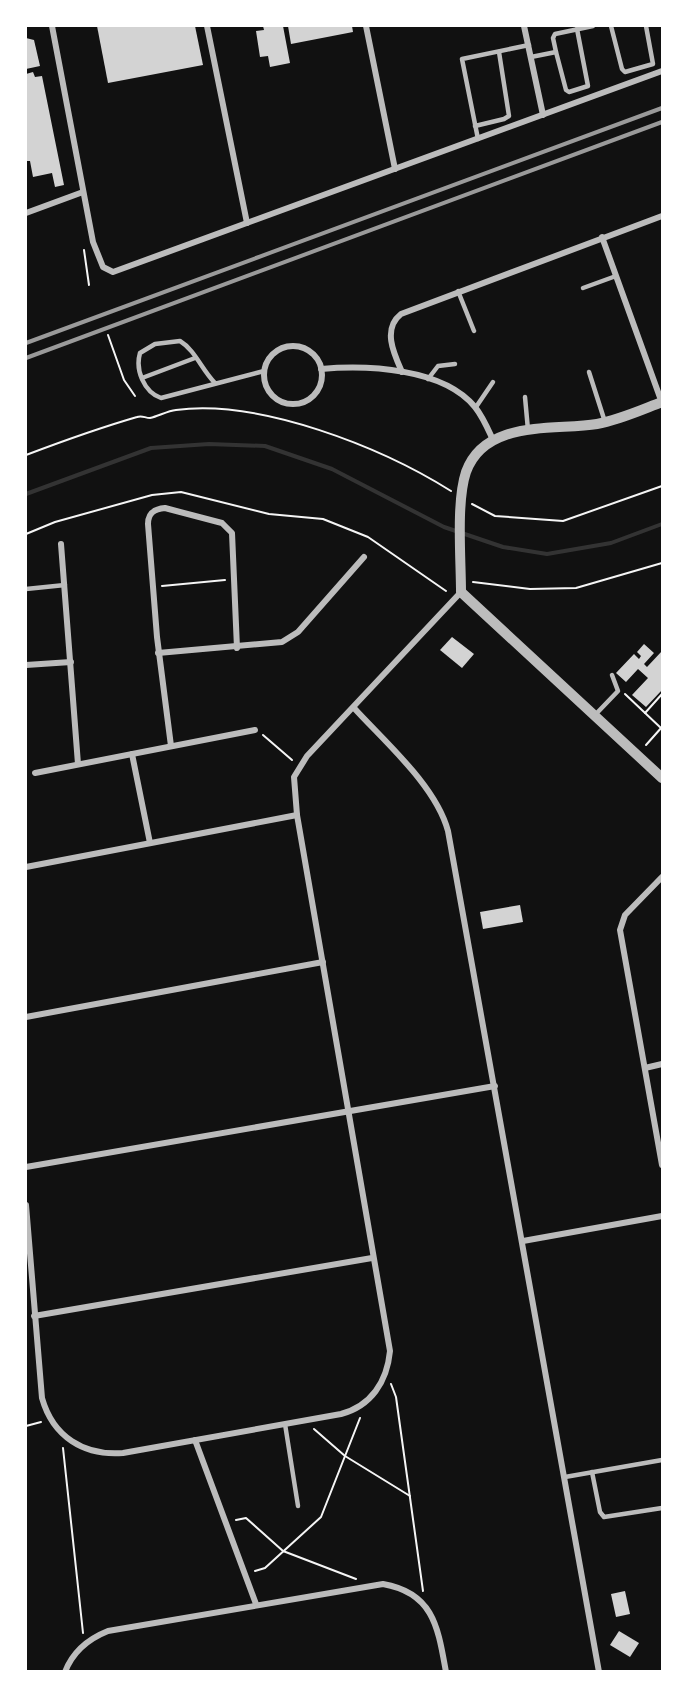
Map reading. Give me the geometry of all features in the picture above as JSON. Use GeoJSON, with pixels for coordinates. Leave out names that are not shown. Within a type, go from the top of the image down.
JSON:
{"type":"FeatureCollection","features":[{"type":"Feature","properties":{"kind":"street"},"geometry":{"type":"LineString","coordinates":[[52,26],[93,242],[103,267],[113,272],[663,72]]}},
{"type":"Feature","properties":{"kind":"street"},"geometry":{"type":"LineString","coordinates":[[207,26],[247,223]]}},
{"type":"Feature","properties":{"kind":"street"},"geometry":{"type":"LineString","coordinates":[[366,26],[395,169]]}},
{"type":"Feature","properties":{"kind":"street"},"geometry":{"type":"LineString","coordinates":[[525,26],[543,115]]}},
{"type":"Feature","properties":{"kind":"street"},"geometry":{"type":"LineString","coordinates":[[26,213],[83,192]]}},
{"type":"Feature","properties":{"kind":"street"},"geometry":{"type":"LineString","coordinates":[[402,372],[391,343],[392,324],[396,317],[458,291],[663,216]]}},
{"type":"Feature","properties":{"kind":"street"},"geometry":{"type":"LineString","coordinates":[[26,1205],[40,1389],[50,1419],[55,1426],[61,1433],[88,1450],[111,1454],[351,1412],[367,1402],[378,1389],[386,1372],[390,1351],[372,1258],[297,815],[294,777],[299,767],[461,592],[462,497],[469,466],[478,454],[494,440],[528,430],[605,422],[662,402],[602,237]]}},
{"type":"Feature","properties":{"kind":"street"},"geometry":{"type":"LineString","coordinates":[[290,346],[307,350],[314,355],[321,369],[322,380],[318,391],[310,399],[288,404],[269,393],[264,382],[264,371],[273,354],[290,346]]}},
{"type":"Feature","properties":{"kind":"street"},"geometry":{"type":"LineString","coordinates":[[321,369],[358,366],[402,372],[428,379],[460,393],[476,407],[494,440]]}},
{"type":"Feature","properties":{"kind":"street"},"geometry":{"type":"LineString","coordinates":[[171,746],[153,586],[148,519],[152,513],[159,509],[222,523],[229,528],[234,542],[237,648]]}},
{"type":"Feature","properties":{"kind":"street"},"geometry":{"type":"LineString","coordinates":[[61,544],[78,764]]}},
{"type":"Feature","properties":{"kind":"street"},"geometry":{"type":"LineString","coordinates":[[159,653],[273,644],[291,638],[364,557]]}},
{"type":"Feature","properties":{"kind":"street"},"geometry":{"type":"LineString","coordinates":[[461,592],[663,778]]}},
{"type":"Feature","properties":{"kind":"street"},"geometry":{"type":"LineString","coordinates":[[26,665],[71,662]]}},
{"type":"Feature","properties":{"kind":"street"},"geometry":{"type":"LineString","coordinates":[[354,708],[430,793],[445,819],[524,1241],[599,1671]]}},
{"type":"Feature","properties":{"kind":"street"},"geometry":{"type":"LineString","coordinates":[[35,773],[255,730]]}},
{"type":"Feature","properties":{"kind":"street"},"geometry":{"type":"LineString","coordinates":[[132,754],[150,843]]}},
{"type":"Feature","properties":{"kind":"street"},"geometry":{"type":"LineString","coordinates":[[26,867],[297,815]]}},
{"type":"Feature","properties":{"kind":"street"},"geometry":{"type":"LineString","coordinates":[[663,877],[625,915],[621,924],[620,936],[663,1165]]}},
{"type":"Feature","properties":{"kind":"street"},"geometry":{"type":"LineString","coordinates":[[26,1017],[323,962]]}},
{"type":"Feature","properties":{"kind":"street"},"geometry":{"type":"LineString","coordinates":[[645,1068],[663,1064]]}},
{"type":"Feature","properties":{"kind":"street"},"geometry":{"type":"LineString","coordinates":[[26,1167],[495,1086]]}},
{"type":"Feature","properties":{"kind":"street"},"geometry":{"type":"LineString","coordinates":[[524,1241],[663,1216]]}},
{"type":"Feature","properties":{"kind":"street"},"geometry":{"type":"LineString","coordinates":[[34,1316],[372,1258]]}},
{"type":"Feature","properties":{"kind":"street"},"geometry":{"type":"LineString","coordinates":[[195,1440],[256,1604]]}},
{"type":"Feature","properties":{"kind":"street"},"geometry":{"type":"LineString","coordinates":[[65,1671],[71,1658],[84,1644],[108,1631],[373,1585],[403,1590],[425,1606],[436,1624],[446,1671]]}},
{"type":"Feature","properties":{"kind":"lane"},"geometry":{"type":"LineString","coordinates":[[577,29],[588,86],[569,92],[566,90],[554,35],[577,29],[592,26]]}},
{"type":"Feature","properties":{"kind":"lane"},"geometry":{"type":"LineString","coordinates":[[611,26],[622,69],[627,72],[653,64],[646,26]]}},
{"type":"Feature","properties":{"kind":"lane"},"geometry":{"type":"LineString","coordinates":[[478,139],[462,60],[529,45]]}},
{"type":"Feature","properties":{"kind":"lane"},"geometry":{"type":"LineString","coordinates":[[475,126],[509,116],[499,51]]}},
{"type":"Feature","properties":{"kind":"lane"},"geometry":{"type":"LineString","coordinates":[[531,57],[556,52]]}},
{"type":"Feature","properties":{"kind":"lane"},"geometry":{"type":"LineString","coordinates":[[583,288],[616,276]]}},
{"type":"Feature","properties":{"kind":"lane"},"geometry":{"type":"LineString","coordinates":[[458,291],[474,331]]}},
{"type":"Feature","properties":{"kind":"lane"},"geometry":{"type":"LineString","coordinates":[[215,383],[190,349],[180,341],[154,344],[140,353],[139,367],[142,378],[151,393],[162,398],[264,371]]}},
{"type":"Feature","properties":{"kind":"lane"},"geometry":{"type":"LineString","coordinates":[[142,378],[195,358]]}},
{"type":"Feature","properties":{"kind":"lane"},"geometry":{"type":"LineString","coordinates":[[428,379],[438,366],[455,364]]}},
{"type":"Feature","properties":{"kind":"lane"},"geometry":{"type":"LineString","coordinates":[[589,372],[605,422]]}},
{"type":"Feature","properties":{"kind":"lane"},"geometry":{"type":"LineString","coordinates":[[476,407],[493,382]]}},
{"type":"Feature","properties":{"kind":"lane"},"geometry":{"type":"LineString","coordinates":[[525,397],[528,430]]}},
{"type":"Feature","properties":{"kind":"lane"},"geometry":{"type":"LineString","coordinates":[[26,589],[65,585]]}},
{"type":"Feature","properties":{"kind":"lane"},"geometry":{"type":"LineString","coordinates":[[595,715],[618,691],[612,675]]}},
{"type":"Feature","properties":{"kind":"lane"},"geometry":{"type":"LineString","coordinates":[[285,1424],[298,1506]]}},
{"type":"Feature","properties":{"kind":"lane"},"geometry":{"type":"LineString","coordinates":[[565,1477],[663,1460]]}},
{"type":"Feature","properties":{"kind":"lane"},"geometry":{"type":"LineString","coordinates":[[592,1472],[600,1512],[604,1517],[663,1508]]}},
{"type":"Feature","properties":{"kind":"path"},"geometry":{"type":"LineString","coordinates":[[89,285],[84,251],[93,242]]}},
{"type":"Feature","properties":{"kind":"path"},"geometry":{"type":"LineString","coordinates":[[108,335],[124,380],[135,396]]}},
{"type":"Feature","properties":{"kind":"path"},"geometry":{"type":"LineString","coordinates":[[26,455],[110,423],[140,415],[149,418],[176,410],[226,411],[266,416],[342,438],[423,473],[452,491]]}},
{"type":"Feature","properties":{"kind":"path"},"geometry":{"type":"LineString","coordinates":[[472,504],[495,516],[563,521],[663,486]]}},
{"type":"Feature","properties":{"kind":"path"},"geometry":{"type":"LineString","coordinates":[[26,534],[55,522],[152,495],[181,492],[269,514],[323,519],[368,537],[446,591]]}},
{"type":"Feature","properties":{"kind":"path"},"geometry":{"type":"LineString","coordinates":[[473,582],[530,589],[576,588],[663,563]]}},
{"type":"Feature","properties":{"kind":"path"},"geometry":{"type":"LineString","coordinates":[[153,586],[235,579]]}},
{"type":"Feature","properties":{"kind":"path"},"geometry":{"type":"LineString","coordinates":[[618,691],[620,690],[662,728],[644,747]]}},
{"type":"Feature","properties":{"kind":"path"},"geometry":{"type":"LineString","coordinates":[[645,713],[663,694]]}},
{"type":"Feature","properties":{"kind":"path"},"geometry":{"type":"LineString","coordinates":[[255,730],[299,767]]}},
{"type":"Feature","properties":{"kind":"path"},"geometry":{"type":"LineString","coordinates":[[386,1372],[396,1397],[425,1606]]}},
{"type":"Feature","properties":{"kind":"path"},"geometry":{"type":"LineString","coordinates":[[245,1575],[265,1568],[321,1517],[367,1402]]}},
{"type":"Feature","properties":{"kind":"path"},"geometry":{"type":"LineString","coordinates":[[26,1426],[50,1419]]}},
{"type":"Feature","properties":{"kind":"path"},"geometry":{"type":"LineString","coordinates":[[313,1419],[315,1431],[345,1456],[410,1496]]}},
{"type":"Feature","properties":{"kind":"path"},"geometry":{"type":"LineString","coordinates":[[61,1433],[84,1644]]}},
{"type":"Feature","properties":{"kind":"path"},"geometry":{"type":"LineString","coordinates":[[226,1522],[246,1518],[283,1551],[373,1585]]}},
{"type":"Feature","properties":{"kind":"building"},"geometry":{"type":"Polygon","coordinates":[[[97,26],[195,26],[203,65],[108,83],[97,26]]]}},
{"type":"Feature","properties":{"kind":"building"},"geometry":{"type":"Polygon","coordinates":[[[263,26],[283,26],[290,63],[270,67],[268,56],[260,57],[256,31],[264,30],[263,26]]]}},
{"type":"Feature","properties":{"kind":"building"},"geometry":{"type":"Polygon","coordinates":[[[288,26],[352,26],[353,32],[291,44],[288,26]]]}},
{"type":"Feature","properties":{"kind":"building"},"geometry":{"type":"Polygon","coordinates":[[[26,38],[34,40],[40,66],[26,69],[26,38]]]}},
{"type":"Feature","properties":{"kind":"building"},"geometry":{"type":"Polygon","coordinates":[[[33,72],[35,77],[42,76],[64,185],[55,187],[52,173],[33,177],[30,161],[26,161],[26,74],[33,72]]]}},
{"type":"Feature","properties":{"kind":"building"},"geometry":{"type":"Polygon","coordinates":[[[452,637],[474,654],[462,668],[440,650],[452,637]]]}},
{"type":"Feature","properties":{"kind":"building"},"geometry":{"type":"Polygon","coordinates":[[[644,644],[654,653],[644,664],[647,667],[662,651],[662,690],[646,707],[632,695],[648,678],[638,669],[626,682],[616,673],[634,654],[639,659],[641,656],[637,652],[644,644]]]}},
{"type":"Feature","properties":{"kind":"building"},"geometry":{"type":"Polygon","coordinates":[[[520,905],[523,922],[483,929],[480,912],[520,905]]]}},
{"type":"Feature","properties":{"kind":"building"},"geometry":{"type":"Polygon","coordinates":[[[625,1591],[630,1614],[616,1617],[611,1594],[625,1591]]]}},
{"type":"Feature","properties":{"kind":"building"},"geometry":{"type":"Polygon","coordinates":[[[619,1631],[639,1643],[630,1657],[610,1645],[619,1631]]]}},
{"type":"Feature","properties":{"kind":"waterway"},"geometry":{"type":"LineString","coordinates":[[26,494],[151,448],[209,444],[265,446],[332,469],[444,527],[503,547],[547,554],[611,543],[662,524]]}},
{"type":"Feature","properties":{"kind":"railway"},"geometry":{"type":"LineString","coordinates":[[26,343],[662,108]]}},
{"type":"Feature","properties":{"kind":"railway"},"geometry":{"type":"LineString","coordinates":[[26,358],[662,122]]}}]}
